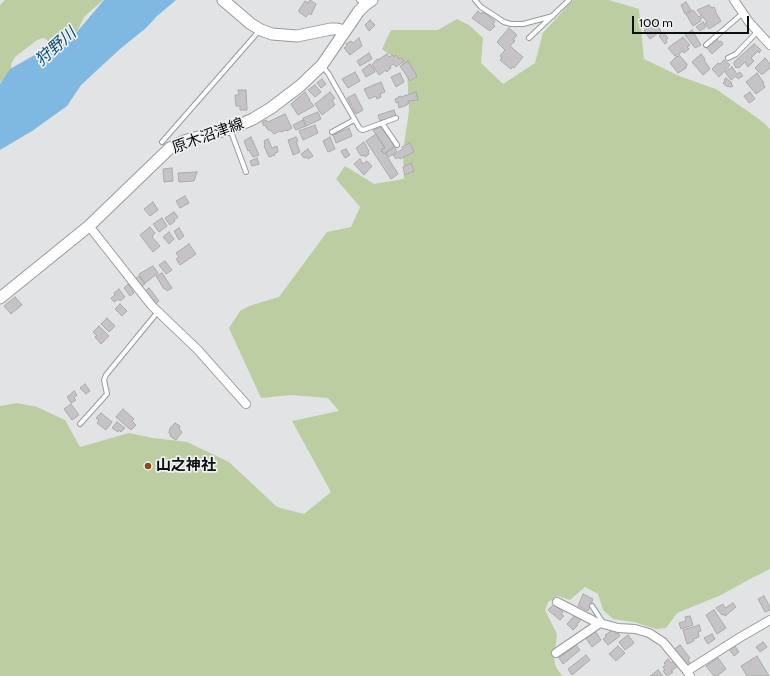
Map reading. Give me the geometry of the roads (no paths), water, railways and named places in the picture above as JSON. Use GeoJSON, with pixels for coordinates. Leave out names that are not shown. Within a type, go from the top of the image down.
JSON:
{"type":"FeatureCollection","features":[{"type":"Feature","properties":{"kind":"main road"},"geometry":{"type":"LineString","coordinates":[[223,0],[259,29],[272,34],[297,36],[331,29],[345,31]]}},
{"type":"Feature","properties":{"kind":"main road","name":"原木沼津線"},"geometry":{"type":"LineString","coordinates":[[0,298],[89,226],[125,193],[152,164],[170,148],[187,140],[230,129],[253,119],[271,108],[300,86],[322,65],[365,2]]}},
{"type":"Feature","properties":{"kind":"street"},"geometry":{"type":"LineString","coordinates":[[734,0],[770,45]]}},
{"type":"Feature","properties":{"kind":"street"},"geometry":{"type":"LineString","coordinates":[[89,226],[156,310],[198,350],[246,404]]}},
{"type":"Feature","properties":{"kind":"street"},"geometry":{"type":"LineString","coordinates":[[557,602],[602,624],[618,628],[635,629],[649,633],[663,642],[688,674],[739,638],[770,620]]}},
{"type":"Feature","properties":{"kind":"street"},"geometry":{"type":"LineString","coordinates":[[556,653],[602,624]]}},
{"type":"Feature","properties":{"kind":"lane"},"geometry":{"type":"LineString","coordinates":[[475,0],[481,7],[504,22],[511,24],[523,24],[553,16]]}},
{"type":"Feature","properties":{"kind":"lane"},"geometry":{"type":"LineString","coordinates":[[529,38],[569,0]]}},
{"type":"Feature","properties":{"kind":"lane"},"geometry":{"type":"LineString","coordinates":[[706,44],[743,13]]}},
{"type":"Feature","properties":{"kind":"lane"},"geometry":{"type":"LineString","coordinates":[[162,142],[259,29]]}},
{"type":"Feature","properties":{"kind":"lane"},"geometry":{"type":"LineString","coordinates":[[728,58],[736,54],[758,31]]}},
{"type":"Feature","properties":{"kind":"lane"},"geometry":{"type":"LineString","coordinates":[[322,65],[360,129],[363,130],[396,118]]}},
{"type":"Feature","properties":{"kind":"lane"},"geometry":{"type":"LineString","coordinates":[[332,132],[354,120]]}},
{"type":"Feature","properties":{"kind":"lane"},"geometry":{"type":"LineString","coordinates":[[382,123],[397,145]]}},
{"type":"Feature","properties":{"kind":"lane"},"geometry":{"type":"LineString","coordinates":[[230,129],[246,172]]}},
{"type":"Feature","properties":{"kind":"lane"},"geometry":{"type":"LineString","coordinates":[[80,424],[107,394],[104,380],[106,375],[156,314],[156,310]]}},
{"type":"Feature","properties":{"kind":"lane"},"geometry":{"type":"LineString","coordinates":[[592,606],[602,624]]}},
{"type":"Feature","properties":{"kind":"water","name":"狩野川"},"geometry":{"type":"Polygon","coordinates":[[[104,0],[176,0],[81,85],[67,106],[32,131],[0,150],[0,84],[10,69],[40,52],[70,40],[104,0]]]}},
{"type":"Feature","properties":{"kind":"place","name":"山之神社"},"geometry":{"type":"Point","coordinates":[148,466]}}]}
